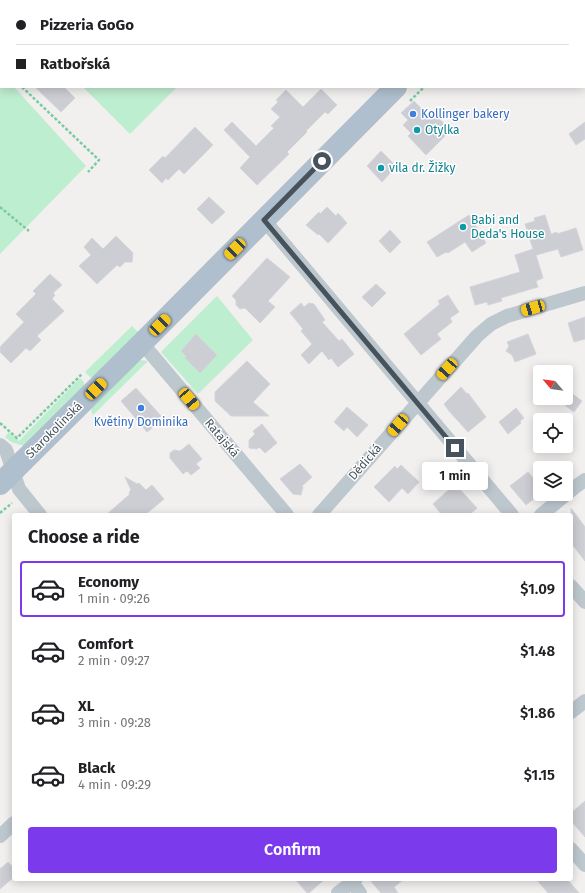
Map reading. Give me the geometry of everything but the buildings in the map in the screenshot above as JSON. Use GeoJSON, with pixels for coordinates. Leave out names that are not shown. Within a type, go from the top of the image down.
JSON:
{"type":"FeatureCollection","features":[{"type":"Feature","properties":{"kind":"main road","name":"Starokolínská"},"geometry":{"type":"LineString","coordinates":[[6,478],[395,88]]}},
{"type":"Feature","properties":{"kind":"street"},"geometry":{"type":"LineString","coordinates":[[264,220],[510,513]]}},
{"type":"Feature","properties":{"kind":"street","name":"Dědická"},"geometry":{"type":"LineString","coordinates":[[321,513],[477,336],[490,324],[508,316],[585,293]]}},
{"type":"Feature","properties":{"kind":"street","name":"Ratajská"},"geometry":{"type":"LineString","coordinates":[[142,343],[285,513]]}},
{"type":"Feature","properties":{"kind":"street"},"geometry":{"type":"LineString","coordinates":[[0,444],[6,450],[6,478],[19,489],[38,513]]}},
{"type":"Feature","properties":{"kind":"street"},"geometry":{"type":"LineString","coordinates":[[544,513],[585,480]]}},
{"type":"Feature","properties":{"kind":"street"},"geometry":{"type":"LineString","coordinates":[[573,588],[585,602]]}},
{"type":"Feature","properties":{"kind":"street"},"geometry":{"type":"LineString","coordinates":[[573,710],[585,701]]}},
{"type":"Feature","properties":{"kind":"street"},"geometry":{"type":"LineString","coordinates":[[0,836],[12,825]]}},
{"type":"Feature","properties":{"kind":"street"},"geometry":{"type":"LineString","coordinates":[[573,851],[585,865]]}},
{"type":"Feature","properties":{"kind":"street"},"geometry":{"type":"LineString","coordinates":[[338,893],[354,883]]}},
{"type":"Feature","properties":{"kind":"path"},"geometry":{"type":"LineString","coordinates":[[23,88],[99,160],[88,172]]}},
{"type":"Feature","properties":{"kind":"path"},"geometry":{"type":"LineString","coordinates":[[0,207],[29,231]]}},
{"type":"Feature","properties":{"kind":"path"},"geometry":{"type":"LineString","coordinates":[[0,423],[17,438],[82,374]]}},
{"type":"Feature","properties":{"kind":"green space"},"geometry":{"type":"Polygon","coordinates":[[[0,88],[15,88],[86,166],[0,254],[0,88]]]}},
{"type":"Feature","properties":{"kind":"green space"},"geometry":{"type":"Polygon","coordinates":[[[84,88],[176,88],[130,134],[84,88]]]}},
{"type":"Feature","properties":{"kind":"green space"},"geometry":{"type":"Polygon","coordinates":[[[217,296],[253,340],[198,394],[161,352],[217,296]]]}},
{"type":"Feature","properties":{"kind":"green space"},"geometry":{"type":"Polygon","coordinates":[[[132,326],[139,333],[95,378],[90,377],[85,372],[132,326]]]}},
{"type":"Feature","properties":{"kind":"green space"},"geometry":{"type":"Polygon","coordinates":[[[139,360],[148,361],[93,415],[91,411],[92,408],[139,360]]]}},
{"type":"Feature","properties":{"kind":"green space"},"geometry":{"type":"Polygon","coordinates":[[[80,378],[84,382],[85,388],[24,446],[11,442],[5,437],[9,432],[19,441],[80,378]]]}},
{"type":"Feature","properties":{"kind":"place","name":"Kollinger bakery"},"geometry":{"type":"Point","coordinates":[413,114]}},
{"type":"Feature","properties":{"kind":"place","name":"Otylka"},"geometry":{"type":"Point","coordinates":[417,130]}},
{"type":"Feature","properties":{"kind":"place","name":"vila dr. Žižky"},"geometry":{"type":"Point","coordinates":[381,168]}},
{"type":"Feature","properties":{"kind":"place","name":"Babi and Deda's House"},"geometry":{"type":"Point","coordinates":[463,227]}},
{"type":"Feature","properties":{"kind":"place","name":"Květiny Dominika"},"geometry":{"type":"Point","coordinates":[141,408]}},
{"type":"Feature","properties":{"kind":"route"},"geometry":{"type":"LineString","coordinates":[[322,161],[264,220],[455,448]]}}]}
